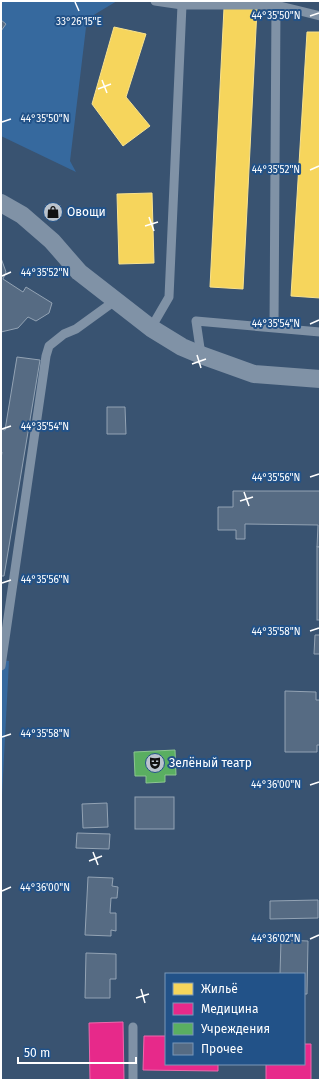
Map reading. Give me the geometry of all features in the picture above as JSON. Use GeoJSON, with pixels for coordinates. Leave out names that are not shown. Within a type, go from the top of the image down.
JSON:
{"type":"FeatureCollection","features":[{"type":"Feature","properties":{"kind":"street"},"geometry":{"type":"LineString","coordinates":[[1,203],[22,215],[52,241],[80,272],[151,328],[182,347],[254,374],[320,379]]}},
{"type":"Feature","properties":{"kind":"lane"},"geometry":{"type":"LineString","coordinates":[[155,1],[182,5],[276,5],[320,16]]}},
{"type":"Feature","properties":{"kind":"lane"},"geometry":{"type":"LineString","coordinates":[[151,328],[169,297],[182,5]]}},
{"type":"Feature","properties":{"kind":"lane"},"geometry":{"type":"LineString","coordinates":[[274,328],[276,5]]}},
{"type":"Feature","properties":{"kind":"lane"},"geometry":{"type":"LineString","coordinates":[[1,666],[46,356],[49,346],[64,334],[76,329],[116,300]]}},
{"type":"Feature","properties":{"kind":"lane"},"geometry":{"type":"LineString","coordinates":[[201,355],[196,321],[320,332]]}},
{"type":"Feature","properties":{"kind":"lane"},"geometry":{"type":"LineString","coordinates":[[133,1027],[133,1080]]}},
{"type":"Feature","properties":{"kind":"shaded area"},"geometry":{"type":"Polygon","coordinates":[[[1,1],[117,1],[87,19],[70,161],[76,172],[1,136],[1,1]]]}},
{"type":"Feature","properties":{"kind":"shaded area"},"geometry":{"type":"Polygon","coordinates":[[[1,660],[9,661],[1,814],[1,660]]]}},
{"type":"Feature","properties":{"kind":"building: Жильё"},"geometry":{"type":"Polygon","coordinates":[[[224,8],[257,9],[243,289],[210,287],[224,8]]]}},
{"type":"Feature","properties":{"kind":"building: Жильё"},"geometry":{"type":"Polygon","coordinates":[[[114,27],[146,34],[126,97],[150,126],[123,146],[92,104],[114,27]]]}},
{"type":"Feature","properties":{"kind":"building: Жильё"},"geometry":{"type":"Polygon","coordinates":[[[307,32],[320,32],[320,298],[291,296],[307,32]]]}},
{"type":"Feature","properties":{"kind":"building: Жильё"},"geometry":{"type":"Polygon","coordinates":[[[152,193],[154,263],[119,264],[117,194],[152,193]]]}},
{"type":"Feature","properties":{"kind":"building: Медицина"},"geometry":{"type":"Polygon","coordinates":[[[123,1022],[124,1080],[90,1080],[89,1023],[123,1022]]]}},
{"type":"Feature","properties":{"kind":"building: Медицина"},"geometry":{"type":"Polygon","coordinates":[[[144,1036],[165,1036],[165,1065],[218,1065],[218,1071],[143,1070],[144,1036]]]}},
{"type":"Feature","properties":{"kind":"building: Медицина"},"geometry":{"type":"Polygon","coordinates":[[[305,1044],[311,1044],[311,1080],[266,1080],[266,1065],[305,1065],[305,1044]]]}},
{"type":"Feature","properties":{"kind":"building: Учреждения","name":"Зелёный театр"},"geometry":{"type":"Polygon","coordinates":[[[175,750],[176,775],[165,775],[165,782],[146,783],[146,776],[135,776],[134,752],[175,750]]]}},
{"type":"Feature","properties":{"kind":"building: Прочее"},"geometry":{"type":"Polygon","coordinates":[[[1,20],[6,24],[1,31],[1,20]]]}},
{"type":"Feature","properties":{"kind":"building: Прочее"},"geometry":{"type":"Polygon","coordinates":[[[1,258],[6,272],[3,279],[23,292],[26,287],[52,303],[49,313],[36,321],[28,317],[18,328],[1,332],[1,258]]]}},
{"type":"Feature","properties":{"kind":"building: Прочее"},"geometry":{"type":"Polygon","coordinates":[[[17,357],[40,360],[4,576],[1,576],[1,429],[5,430],[17,357]]]}},
{"type":"Feature","properties":{"kind":"building: Прочее"},"geometry":{"type":"Polygon","coordinates":[[[107,407],[125,407],[126,434],[107,434],[107,407]]]}},
{"type":"Feature","properties":{"kind":"building: Прочее"},"geometry":{"type":"Polygon","coordinates":[[[233,491],[320,491],[320,547],[317,547],[318,525],[245,524],[245,539],[236,539],[236,530],[218,530],[218,507],[233,507],[233,491]]]}},
{"type":"Feature","properties":{"kind":"building: Прочее"},"geometry":{"type":"Polygon","coordinates":[[[317,547],[320,547],[320,620],[317,620],[317,547]]]}},
{"type":"Feature","properties":{"kind":"building: Прочее"},"geometry":{"type":"Polygon","coordinates":[[[315,635],[320,635],[320,654],[314,654],[315,635]]]}},
{"type":"Feature","properties":{"kind":"building: Прочее"},"geometry":{"type":"Polygon","coordinates":[[[285,691],[316,692],[316,700],[320,700],[320,745],[317,745],[317,752],[285,752],[285,691]]]}},
{"type":"Feature","properties":{"kind":"building: Прочее"},"geometry":{"type":"Polygon","coordinates":[[[135,797],[174,797],[174,829],[135,829],[135,797]]]}},
{"type":"Feature","properties":{"kind":"building: Прочее"},"geometry":{"type":"Polygon","coordinates":[[[107,803],[108,827],[83,828],[82,804],[107,803]]]}},
{"type":"Feature","properties":{"kind":"building: Прочее"},"geometry":{"type":"Polygon","coordinates":[[[77,833],[110,834],[109,849],[76,848],[77,833]]]}},
{"type":"Feature","properties":{"kind":"building: Прочее"},"geometry":{"type":"Polygon","coordinates":[[[88,877],[113,878],[112,886],[118,887],[117,898],[111,898],[110,913],[116,913],[116,931],[111,930],[111,936],[85,935],[88,877]]]}},
{"type":"Feature","properties":{"kind":"building: Прочее"},"geometry":{"type":"Polygon","coordinates":[[[318,900],[318,918],[270,919],[270,901],[318,900]]]}},
{"type":"Feature","properties":{"kind":"building: Прочее"},"geometry":{"type":"Polygon","coordinates":[[[281,940],[308,941],[307,994],[305,994],[305,973],[280,973],[281,940]]]}},
{"type":"Feature","properties":{"kind":"building: Прочее"},"geometry":{"type":"Polygon","coordinates":[[[86,953],[116,954],[116,979],[110,979],[110,998],[85,998],[86,953]]]}},
{"type":"Feature","properties":{"kind":"place","name":"Овощи"},"geometry":{"type":"Point","coordinates":[53,212]}},
{"type":"Feature","properties":{"kind":"place","name":"Зелёный театр"},"geometry":{"type":"Point","coordinates":[155,763]}}]}
